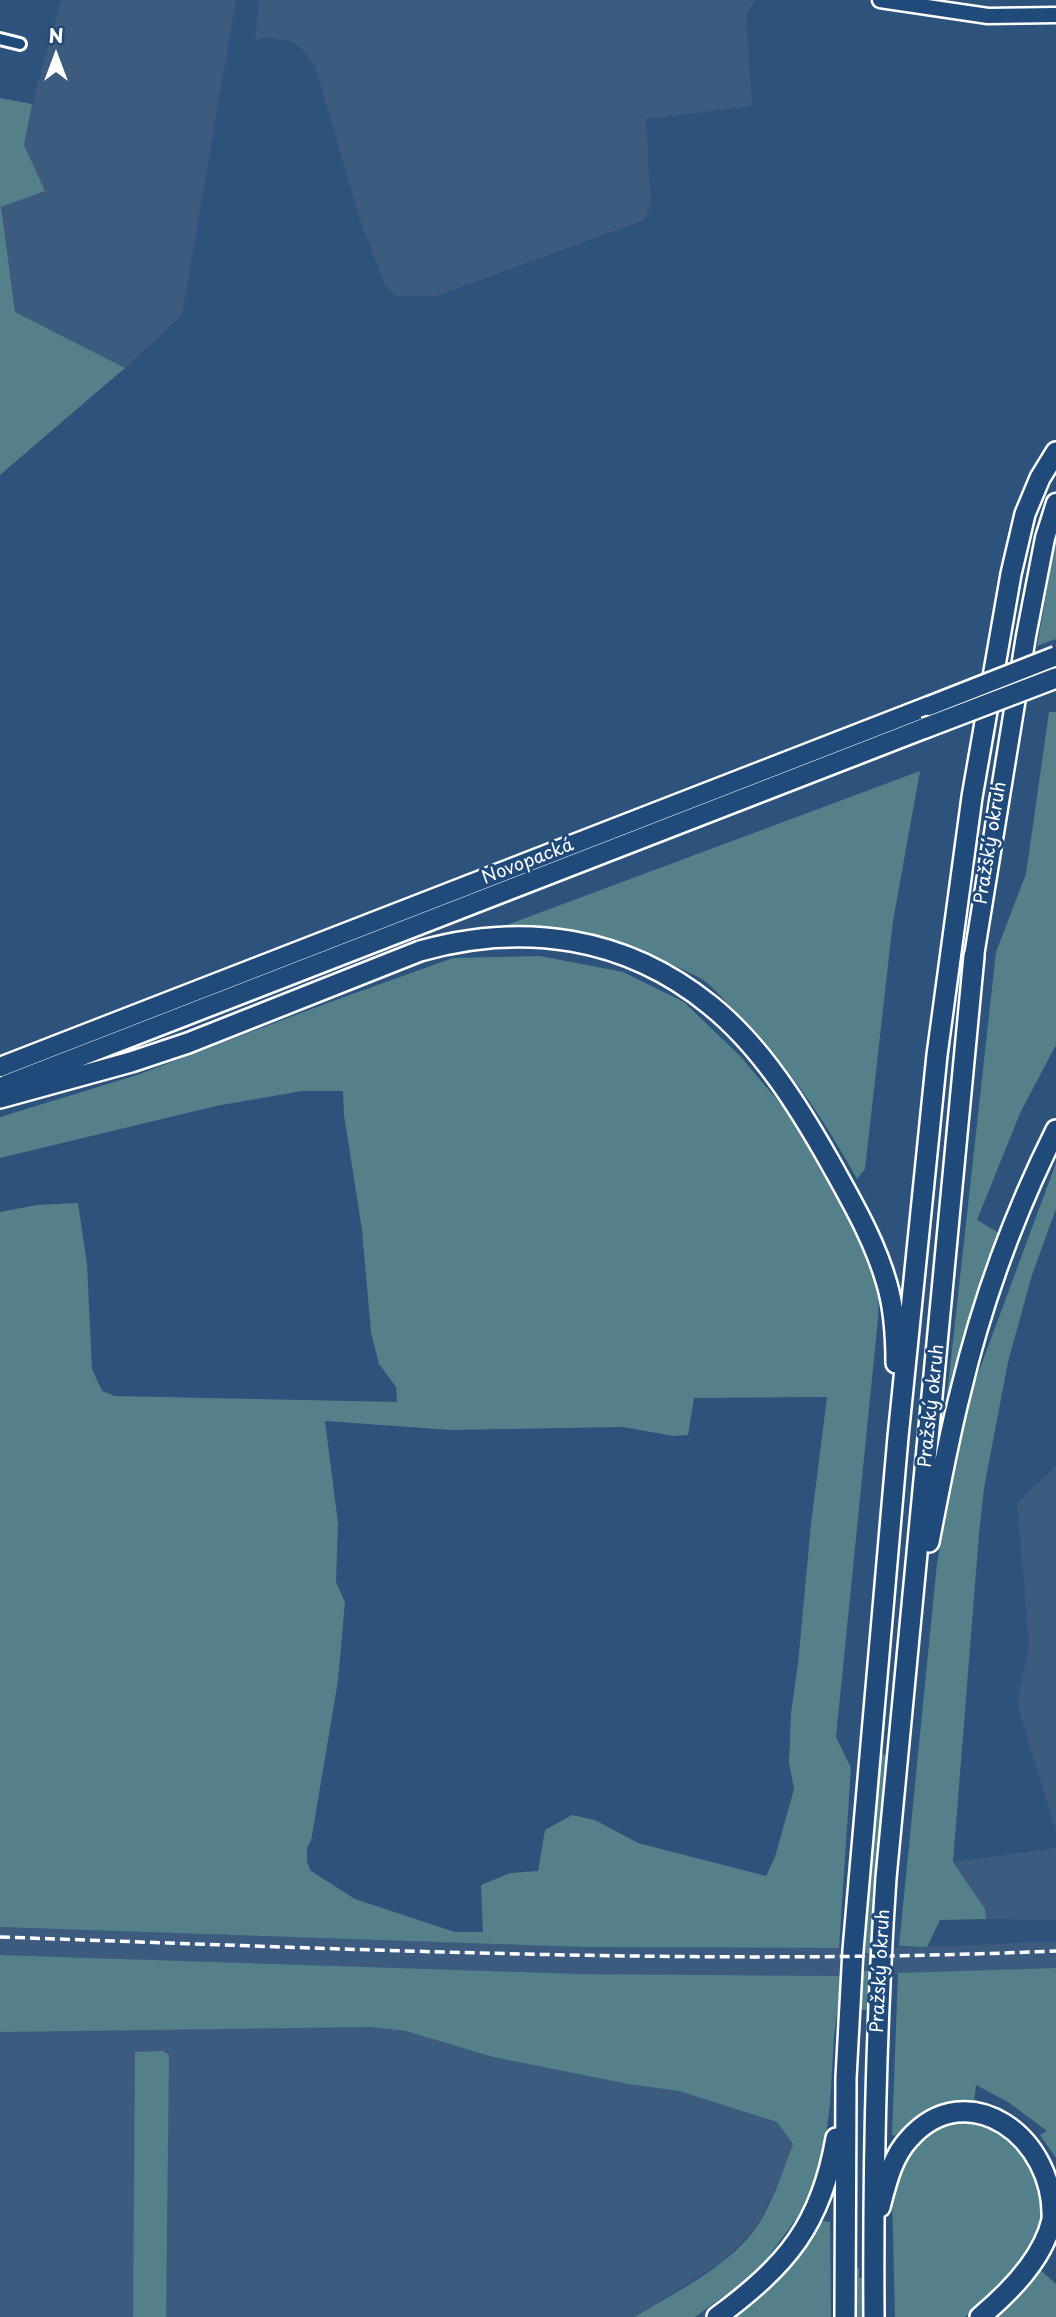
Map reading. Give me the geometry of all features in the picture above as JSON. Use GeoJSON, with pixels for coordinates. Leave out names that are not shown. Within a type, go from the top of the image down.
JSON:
{"type":"FeatureCollection","features":[{"type":"Feature","properties":{"kind":"highway","name":"Pražský okruh"},"geometry":{"type":"LineString","coordinates":[[845,2317],[846,2078],[859,1875],[898,1437],[937,1055],[956,904],[982,735],[1011,574],[1025,514],[1040,478],[1056,452]]}},
{"type":"Feature","properties":{"kind":"highway","name":"Pražský okruh"},"geometry":{"type":"LineString","coordinates":[[874,2317],[873,2150],[878,1987],[894,1773],[974,956],[1026,636],[1045,538],[1056,503]]}},
{"type":"Feature","properties":{"kind":"highway","name":"Novopacká"},"geometry":{"type":"LineString","coordinates":[[0,1068],[1056,656]]}},
{"type":"Feature","properties":{"kind":"highway","name":"Novopacká"},"geometry":{"type":"LineString","coordinates":[[0,1087],[1056,678]]}},
{"type":"Feature","properties":{"kind":"highway"},"geometry":{"type":"LineString","coordinates":[[0,1098],[154,1055],[420,951],[450,942],[526,936],[557,938],[619,952],[654,968],[681,985],[710,1005],[735,1029],[794,1102],[827,1157],[861,1220],[888,1286],[896,1343],[898,1437]]}},
{"type":"Feature","properties":{"kind":"highway"},"geometry":{"type":"LineString","coordinates":[[906,1663],[952,1432],[975,1338],[1013,1231],[1056,1130]]}},
{"type":"Feature","properties":{"kind":"highway"},"geometry":{"type":"LineString","coordinates":[[717,2317],[777,2266],[814,2215],[821,2200],[833,2154],[846,2078]]}},
{"type":"Feature","properties":{"kind":"highway"},"geometry":{"type":"LineString","coordinates":[[873,2232],[895,2161],[908,2140],[924,2126],[941,2117],[971,2112],[1000,2118],[1023,2132],[1041,2151],[1050,2169],[1055,2195],[1053,2219],[1025,2272],[1005,2295],[980,2317]]}},
{"type":"Feature","properties":{"kind":"street"},"geometry":{"type":"LineString","coordinates":[[880,0],[988,16],[1056,15]]}},
{"type":"Feature","properties":{"kind":"street"},"geometry":{"type":"LineString","coordinates":[[0,39],[20,44]]}},
{"type":"Feature","properties":{"kind":"shaded area"},"geometry":{"type":"Polygon","coordinates":[[[61,0],[236,0],[182,315],[125,368],[15,312],[0,314],[0,98],[32,104],[61,0]]]}},
{"type":"Feature","properties":{"kind":"shaded area"},"geometry":{"type":"Polygon","coordinates":[[[259,0],[755,0],[746,15],[752,106],[646,119],[651,206],[644,220],[437,296],[396,296],[385,285],[361,223],[315,66],[301,48],[291,41],[266,38],[255,40],[259,0]]]}},
{"type":"Feature","properties":{"kind":"shaded area"},"geometry":{"type":"Polygon","coordinates":[[[1056,1466],[1056,1832],[1017,1703],[1029,1646],[1017,1503],[1056,1466]]]}},
{"type":"Feature","properties":{"kind":"shaded area"},"geometry":{"type":"Polygon","coordinates":[[[1056,1848],[1056,1920],[986,1919],[985,1909],[953,1862],[1056,1848]]]}},
{"type":"Feature","properties":{"kind":"shaded area"},"geometry":{"type":"Polygon","coordinates":[[[0,1927],[582,1947],[927,1947],[1056,1941],[1056,1968],[842,1976],[581,1974],[0,1955],[0,1927]]]}},
{"type":"Feature","properties":{"kind":"shaded area"},"geometry":{"type":"Polygon","coordinates":[[[372,2027],[406,2031],[493,2057],[628,2084],[679,2091],[777,2122],[793,2144],[779,2182],[756,2228],[722,2262],[635,2317],[0,2317],[0,2031],[372,2027]]]}},
{"type":"Feature","properties":{"kind":"green space"},"geometry":{"type":"Polygon","coordinates":[[[0,98],[32,104],[24,145],[45,191],[1,207],[15,312],[125,368],[0,475],[0,98]]]}},
{"type":"Feature","properties":{"kind":"green space"},"geometry":{"type":"Polygon","coordinates":[[[1056,538],[1056,639],[1037,646],[1056,538]]]}},
{"type":"Feature","properties":{"kind":"green space"},"geometry":{"type":"Polygon","coordinates":[[[1049,712],[1056,712],[1056,1045],[1021,1111],[977,1220],[999,1233],[946,1404],[996,952],[1026,874],[1049,712]]]}},
{"type":"Feature","properties":{"kind":"green space"},"geometry":{"type":"Polygon","coordinates":[[[920,771],[893,921],[865,1169],[857,1179],[816,1111],[786,1069],[752,1029],[703,980],[633,947],[612,941],[571,932],[504,926],[920,771]]]}},
{"type":"Feature","properties":{"kind":"green space"},"geometry":{"type":"Polygon","coordinates":[[[540,956],[623,972],[684,1002],[740,1056],[790,1115],[850,1223],[879,1287],[836,1737],[851,1768],[839,1948],[582,1947],[0,1927],[0,1212],[37,1205],[78,1203],[87,1264],[92,1369],[102,1391],[115,1396],[397,1402],[396,1387],[379,1364],[371,1332],[362,1230],[344,1115],[343,1091],[302,1091],[216,1106],[0,1158],[0,1117],[137,1075],[453,958],[540,956]],[[827,1397],[694,1398],[688,1435],[673,1436],[623,1427],[451,1430],[325,1421],[338,1523],[336,1582],[345,1602],[338,1681],[311,1841],[307,1848],[307,1862],[311,1871],[355,1899],[455,1932],[483,1932],[481,1885],[510,1873],[538,1871],[545,1830],[572,1815],[595,1820],[638,1843],[766,1876],[775,1857],[794,1789],[789,1762],[791,1713],[827,1397]]]}},
{"type":"Feature","properties":{"kind":"green space"},"geometry":{"type":"Polygon","coordinates":[[[1056,1163],[1056,1209],[1032,1275],[1008,1362],[984,1488],[979,1534],[953,1862],[985,1909],[986,1919],[940,1920],[927,1947],[899,1946],[937,1563],[969,1398],[1056,1163]]]}},
{"type":"Feature","properties":{"kind":"green space"},"geometry":{"type":"Polygon","coordinates":[[[879,1754],[888,1758],[871,1953],[860,1953],[879,1754]]]}},
{"type":"Feature","properties":{"kind":"green space"},"geometry":{"type":"Polygon","coordinates":[[[0,1955],[581,1974],[842,1976],[834,2036],[830,2105],[819,2171],[799,2215],[765,2261],[739,2285],[695,2317],[635,2317],[730,2256],[756,2228],[772,2198],[793,2144],[777,2122],[679,2091],[628,2084],[493,2057],[406,2031],[372,2027],[0,2032],[0,1955]]]}},
{"type":"Feature","properties":{"kind":"green space"},"geometry":{"type":"Polygon","coordinates":[[[1056,1968],[1056,2158],[1040,2135],[1047,2131],[1008,2102],[976,2085],[974,2103],[942,2107],[923,2116],[898,2136],[892,2135],[898,1973],[1056,1968]]]}},
{"type":"Feature","properties":{"kind":"green space"},"geometry":{"type":"Polygon","coordinates":[[[860,1971],[870,1971],[868,2010],[860,2010],[860,1971]]]}},
{"type":"Feature","properties":{"kind":"green space"},"geometry":{"type":"Polygon","coordinates":[[[163,2051],[169,2055],[166,2317],[133,2317],[135,2052],[163,2051]]]}},
{"type":"Feature","properties":{"kind":"green space"},"geometry":{"type":"Polygon","coordinates":[[[971,2121],[1004,2130],[1044,2179],[1043,2219],[1038,2236],[1010,2275],[965,2317],[895,2317],[892,2199],[901,2167],[907,2154],[926,2135],[939,2128],[971,2121]]]}},
{"type":"Feature","properties":{"kind":"green space"},"geometry":{"type":"Polygon","coordinates":[[[823,2221],[830,2222],[831,2317],[734,2317],[787,2271],[823,2221]]]}},
{"type":"Feature","properties":{"kind":"green space"},"geometry":{"type":"Polygon","coordinates":[[[855,2268],[859,2268],[859,2278],[864,2278],[865,2317],[855,2317],[855,2268]]]}},
{"type":"Feature","properties":{"kind":"green space"},"geometry":{"type":"Polygon","coordinates":[[[1038,2268],[1056,2284],[1056,2317],[993,2317],[1038,2268]]]}},
{"type":"Feature","properties":{"kind":"railway"},"geometry":{"type":"LineString","coordinates":[[0,1937],[396,1951],[660,1956],[792,1957],[1056,1951]]}}]}
